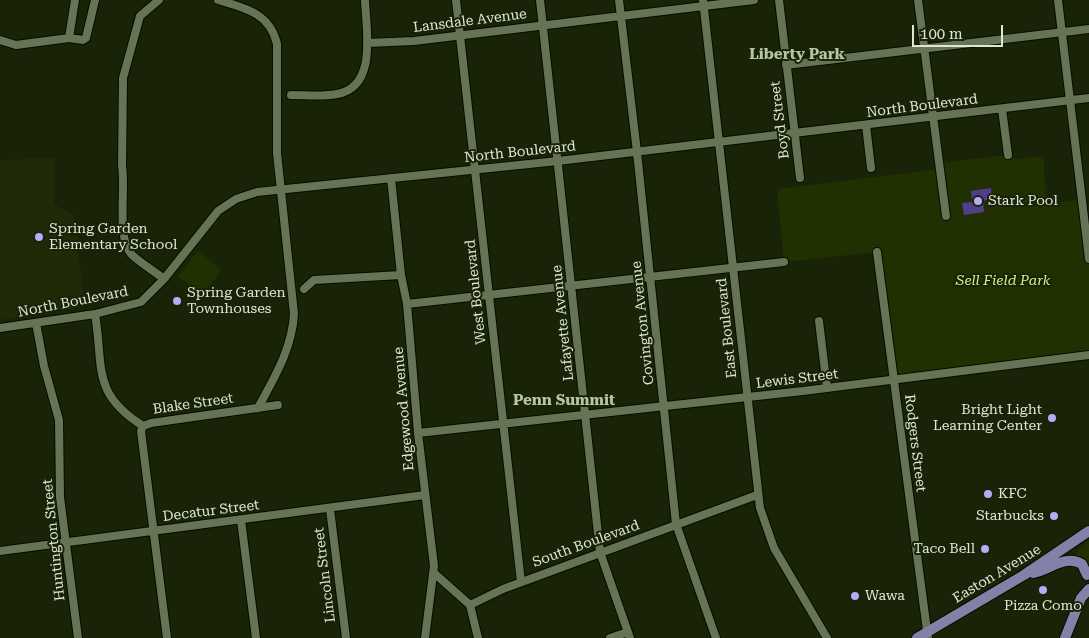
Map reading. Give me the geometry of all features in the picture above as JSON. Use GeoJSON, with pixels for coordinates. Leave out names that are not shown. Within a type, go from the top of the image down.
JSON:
{"type":"FeatureCollection","features":[{"type":"Feature","properties":{"kind":"main road","name":"Easton Avenue"},"geometry":{"type":"LineString","coordinates":[[916,638],[928,635],[1024,575],[1089,531]]}},
{"type":"Feature","properties":{"kind":"main road"},"geometry":{"type":"LineString","coordinates":[[1024,575],[1040,572],[1066,560],[1082,564],[1088,573],[1082,587],[1081,598],[1064,638]]}},
{"type":"Feature","properties":{"kind":"main road"},"geometry":{"type":"LineString","coordinates":[[1081,598],[1089,589]]}},
{"type":"Feature","properties":{"kind":"street"},"geometry":{"type":"LineString","coordinates":[[69,38],[76,0]]}},
{"type":"Feature","properties":{"kind":"street"},"geometry":{"type":"LineString","coordinates":[[1,43],[16,45],[69,38],[83,40],[86,38],[95,0]]}},
{"type":"Feature","properties":{"kind":"street"},"geometry":{"type":"LineString","coordinates":[[159,0],[140,16],[123,78],[122,166],[124,241],[132,254],[164,279]]}},
{"type":"Feature","properties":{"kind":"street"},"geometry":{"type":"LineString","coordinates":[[218,0],[261,16],[268,22],[275,38],[280,189],[294,314],[293,331],[281,365],[258,408]]}},
{"type":"Feature","properties":{"kind":"street"},"geometry":{"type":"LineString","coordinates":[[291,95],[338,94],[354,87],[362,77],[366,66],[367,43],[365,0]]}},
{"type":"Feature","properties":{"kind":"street","name":"West Boulevard"},"geometry":{"type":"LineString","coordinates":[[456,0],[521,582]]}},
{"type":"Feature","properties":{"kind":"street","name":"Lafayette Avenue"},"geometry":{"type":"LineString","coordinates":[[540,0],[600,552],[629,635]]}},
{"type":"Feature","properties":{"kind":"street","name":"Covington Avenue"},"geometry":{"type":"LineString","coordinates":[[619,0],[676,524],[716,638]]}},
{"type":"Feature","properties":{"kind":"street","name":"Lansdale Avenue"},"geometry":{"type":"LineString","coordinates":[[367,43],[414,41],[703,3],[754,0]]}},
{"type":"Feature","properties":{"kind":"street","name":"Boyd Street"},"geometry":{"type":"LineString","coordinates":[[779,0],[800,178]]}},
{"type":"Feature","properties":{"kind":"street"},"geometry":{"type":"LineString","coordinates":[[918,0],[946,216]]}},
{"type":"Feature","properties":{"kind":"street"},"geometry":{"type":"LineString","coordinates":[[1058,0],[1089,259]]}},
{"type":"Feature","properties":{"kind":"street","name":"East Boulevard"},"geometry":{"type":"LineString","coordinates":[[703,3],[757,495],[764,522],[774,548],[827,638]]}},
{"type":"Feature","properties":{"kind":"street"},"geometry":{"type":"LineString","coordinates":[[786,65],[1089,29]]}},
{"type":"Feature","properties":{"kind":"street","name":"North Boulevard"},"geometry":{"type":"LineString","coordinates":[[0,328],[95,314],[141,302],[164,279],[218,211],[246,195],[280,189],[558,161],[1089,98]]}},
{"type":"Feature","properties":{"kind":"street"},"geometry":{"type":"LineString","coordinates":[[1002,109],[1008,155]]}},
{"type":"Feature","properties":{"kind":"street"},"geometry":{"type":"LineString","coordinates":[[866,125],[872,168]]}},
{"type":"Feature","properties":{"kind":"street","name":"Edgewood Avenue"},"geometry":{"type":"LineString","coordinates":[[391,178],[401,275],[407,304],[418,433],[434,573],[425,638]]}},
{"type":"Feature","properties":{"kind":"street","name":"Rodgers Street"},"geometry":{"type":"LineString","coordinates":[[877,252],[928,635]]}},
{"type":"Feature","properties":{"kind":"street"},"geometry":{"type":"LineString","coordinates":[[407,304],[784,262]]}},
{"type":"Feature","properties":{"kind":"street"},"geometry":{"type":"LineString","coordinates":[[304,290],[314,280],[401,275]]}},
{"type":"Feature","properties":{"kind":"street","name":"Blake Street"},"geometry":{"type":"LineString","coordinates":[[95,314],[105,388],[118,408],[143,426],[151,422],[278,405]]}},
{"type":"Feature","properties":{"kind":"street"},"geometry":{"type":"LineString","coordinates":[[819,321],[827,388]]}},
{"type":"Feature","properties":{"kind":"street","name":"Huntington Street"},"geometry":{"type":"LineString","coordinates":[[36,323],[44,366],[59,420],[59,481],[78,638]]}},
{"type":"Feature","properties":{"kind":"street","name":"Lewis Street"},"geometry":{"type":"LineString","coordinates":[[418,433],[827,388],[1089,355]]}},
{"type":"Feature","properties":{"kind":"street"},"geometry":{"type":"LineString","coordinates":[[143,426],[141,431],[168,638]]}},
{"type":"Feature","properties":{"kind":"street","name":"South Boulevard"},"geometry":{"type":"LineString","coordinates":[[470,605],[521,582],[757,495]]}},
{"type":"Feature","properties":{"kind":"street","name":"Decatur Street"},"geometry":{"type":"LineString","coordinates":[[0,551],[425,496]]}},
{"type":"Feature","properties":{"kind":"street","name":"Lincoln Street"},"geometry":{"type":"LineString","coordinates":[[330,509],[346,638]]}},
{"type":"Feature","properties":{"kind":"street"},"geometry":{"type":"LineString","coordinates":[[241,520],[256,638]]}},
{"type":"Feature","properties":{"kind":"street"},"geometry":{"type":"LineString","coordinates":[[434,573],[470,605],[478,638]]}},
{"type":"Feature","properties":{"kind":"street"},"geometry":{"type":"LineString","coordinates":[[610,638],[629,635]]}},
{"type":"Feature","properties":{"kind":"shaded area","name":"Spring Garden Elementary School"},"geometry":{"type":"Polygon","coordinates":[[[54,158],[54,204],[74,216],[85,306],[0,320],[0,160],[54,158]]]}},
{"type":"Feature","properties":{"kind":"shaded area","name":"Stark Pool"},"geometry":{"type":"Polygon","coordinates":[[[991,188],[992,199],[983,201],[984,212],[964,215],[962,203],[972,202],[971,191],[991,188]]]}},
{"type":"Feature","properties":{"kind":"green space","name":"Sell Field Park"},"geometry":{"type":"Polygon","coordinates":[[[1008,155],[1015,159],[1043,156],[1047,204],[1082,199],[1089,259],[1089,356],[895,384],[877,252],[784,262],[777,189],[940,169],[940,163],[1008,155]]]}},
{"type":"Feature","properties":{"kind":"green space"},"geometry":{"type":"Polygon","coordinates":[[[198,251],[222,270],[202,295],[178,276],[198,251]]]}},
{"type":"Feature","properties":{"kind":"green space"},"geometry":{"type":"Polygon","coordinates":[[[1089,540],[1088,566],[1080,558],[1073,556],[1089,540]]]}},
{"type":"Feature","properties":{"kind":"place","name":"Stark Pool"},"geometry":{"type":"Point","coordinates":[978,201]}},
{"type":"Feature","properties":{"kind":"place","name":"Spring Garden Elementary School"},"geometry":{"type":"Point","coordinates":[39,237]}},
{"type":"Feature","properties":{"kind":"place","name":"Spring Garden Townhouses"},"geometry":{"type":"Point","coordinates":[177,301]}},
{"type":"Feature","properties":{"kind":"place","name":"Bright Light Learning Center"},"geometry":{"type":"Point","coordinates":[1052,418]}},
{"type":"Feature","properties":{"kind":"place","name":"KFC"},"geometry":{"type":"Point","coordinates":[988,494]}},
{"type":"Feature","properties":{"kind":"place","name":"Starbucks"},"geometry":{"type":"Point","coordinates":[1054,516]}},
{"type":"Feature","properties":{"kind":"place","name":"Taco Bell"},"geometry":{"type":"Point","coordinates":[985,549]}},
{"type":"Feature","properties":{"kind":"place","name":"Pizza Como"},"geometry":{"type":"Point","coordinates":[1043,590]}},
{"type":"Feature","properties":{"kind":"place","name":"Wawa"},"geometry":{"type":"Point","coordinates":[855,596]}},
{"type":"Feature","properties":{"kind":"district","name":"Liberty Park"},"geometry":{"type":"Point","coordinates":[797,55]}},
{"type":"Feature","properties":{"kind":"district","name":"Penn Summit"},"geometry":{"type":"Point","coordinates":[564,401]}}]}
